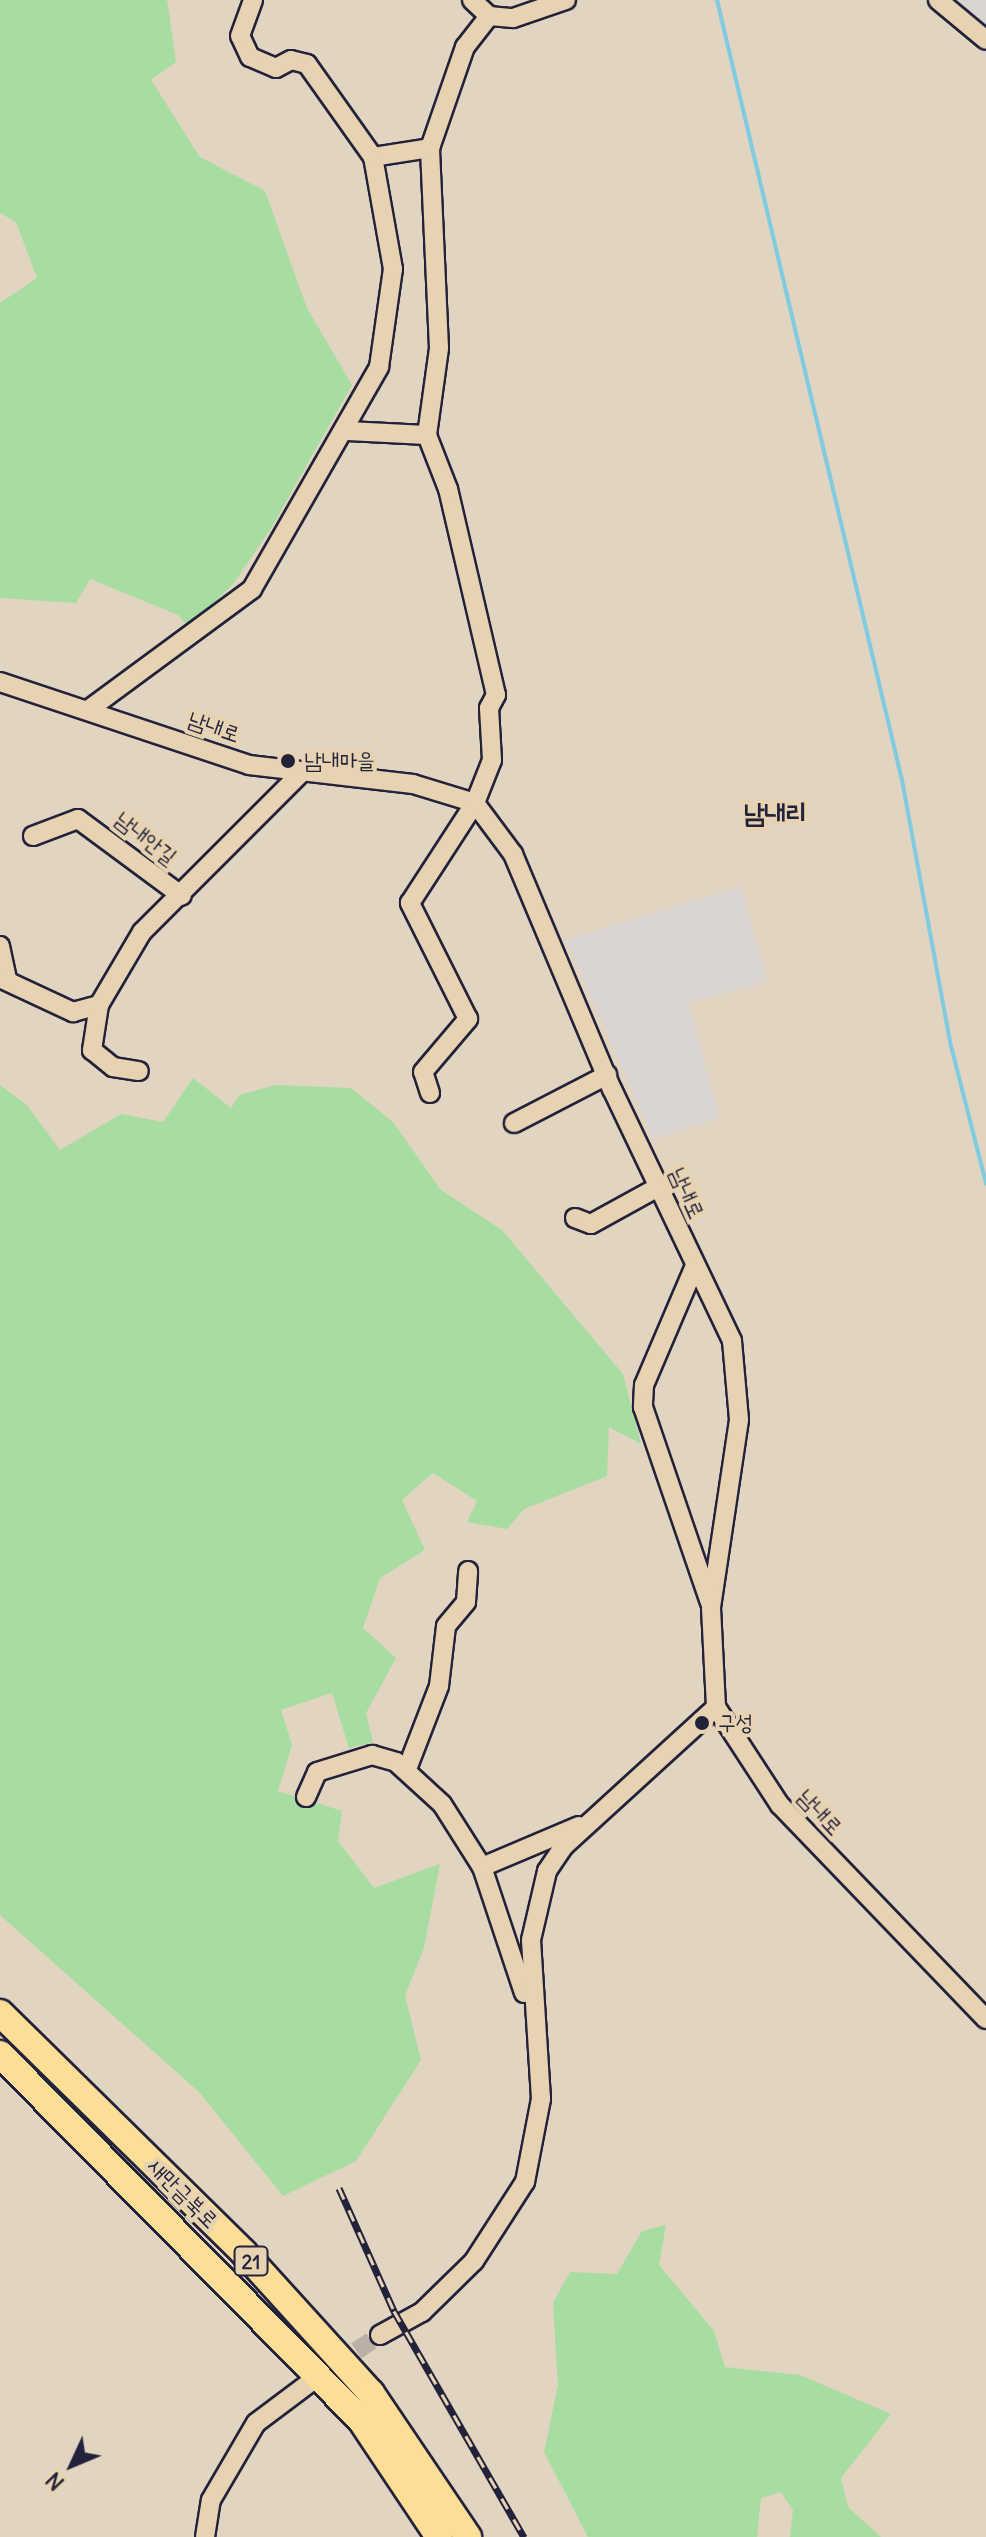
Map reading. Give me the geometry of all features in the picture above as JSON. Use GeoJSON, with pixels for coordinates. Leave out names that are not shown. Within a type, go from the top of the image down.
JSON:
{"type":"FeatureCollection","features":[{"type":"Feature","properties":{"kind":"highway","name":"새만금북로"},"geometry":{"type":"LineString","coordinates":[[0,2013],[244,2253],[371,2393],[468,2537]]}},
{"type":"Feature","properties":{"kind":"highway","name":"새만금북로"},"geometry":{"type":"LineString","coordinates":[[0,2054],[361,2420],[439,2537]]}},
{"type":"Feature","properties":{"kind":"street"},"geometry":{"type":"LineString","coordinates":[[88,710],[252,589],[347,431],[379,367],[393,269],[373,157],[307,64],[291,60],[276,68],[250,57],[240,36],[253,0]]}},
{"type":"Feature","properties":{"kind":"street"},"geometry":{"type":"LineString","coordinates":[[472,0],[489,16],[513,18],[566,0]]}},
{"type":"Feature","properties":{"kind":"street"},"geometry":{"type":"LineString","coordinates":[[938,0],[986,40]]}},
{"type":"Feature","properties":{"kind":"street"},"geometry":{"type":"LineString","coordinates":[[430,1093],[423,1072],[468,1019],[410,903],[475,803],[492,760],[489,708],[496,695],[448,489],[427,435],[439,348],[430,148],[465,47],[489,16]]}},
{"type":"Feature","properties":{"kind":"street"},"geometry":{"type":"LineString","coordinates":[[373,157],[430,148]]}},
{"type":"Feature","properties":{"kind":"street"},"geometry":{"type":"LineString","coordinates":[[347,431],[427,435]]}},
{"type":"Feature","properties":{"kind":"street","name":"남내로"},"geometry":{"type":"LineString","coordinates":[[0,682],[249,765],[413,784],[475,803],[513,854],[607,1075],[694,1268],[732,1341],[739,1420],[711,1608],[716,1707],[780,1805],[986,2019]]}},
{"type":"Feature","properties":{"kind":"street","name":"남내안길"},"geometry":{"type":"LineString","coordinates":[[139,1071],[113,1067],[92,1050],[99,1005],[142,932],[182,896],[301,773]]}},
{"type":"Feature","properties":{"kind":"street","name":"남내안길"},"geometry":{"type":"LineString","coordinates":[[33,836],[78,819],[182,896]]}},
{"type":"Feature","properties":{"kind":"street"},"geometry":{"type":"LineString","coordinates":[[0,946],[4,978],[73,1012],[99,1005]]}},
{"type":"Feature","properties":{"kind":"street"},"geometry":{"type":"LineString","coordinates":[[514,1123],[607,1075]]}},
{"type":"Feature","properties":{"kind":"street"},"geometry":{"type":"LineString","coordinates":[[575,1218],[591,1224],[658,1187]]}},
{"type":"Feature","properties":{"kind":"street"},"geometry":{"type":"LineString","coordinates":[[694,1268],[644,1385],[643,1407],[711,1608]]}},
{"type":"Feature","properties":{"kind":"street"},"geometry":{"type":"LineString","coordinates":[[407,1769],[439,1686],[446,1626],[466,1602],[468,1571]]}},
{"type":"Feature","properties":{"kind":"street"},"geometry":{"type":"LineString","coordinates":[[380,2335],[422,2312],[474,2261],[525,2182],[541,2099],[531,1940],[547,1871],[595,1818],[716,1707]]}},
{"type":"Feature","properties":{"kind":"street"},"geometry":{"type":"LineString","coordinates":[[306,1797],[317,1772],[372,1755],[407,1769],[442,1804],[482,1867],[527,2001],[538,2016]]}},
{"type":"Feature","properties":{"kind":"street"},"geometry":{"type":"LineString","coordinates":[[482,1867],[595,1818]]}},
{"type":"Feature","properties":{"kind":"street"},"geometry":{"type":"LineString","coordinates":[[205,2537],[211,2500],[256,2423],[312,2381]]}},
{"type":"Feature","properties":{"kind":"shaded area"},"geometry":{"type":"Polygon","coordinates":[[[952,0],[986,0],[986,56],[943,17],[952,0]]]}},
{"type":"Feature","properties":{"kind":"shaded area"},"geometry":{"type":"Polygon","coordinates":[[[741,886],[767,981],[689,1003],[719,1118],[653,1139],[566,940],[741,886]]]}},
{"type":"Feature","properties":{"kind":"green space"},"geometry":{"type":"Polygon","coordinates":[[[0,0],[167,0],[176,62],[151,80],[200,157],[265,191],[307,308],[352,385],[270,530],[233,584],[189,627],[178,615],[90,579],[76,603],[0,598],[0,303],[37,278],[16,222],[0,213],[0,0]]]}},
{"type":"Feature","properties":{"kind":"green space"},"geometry":{"type":"Polygon","coordinates":[[[193,1078],[231,1108],[239,1095],[276,1085],[351,1088],[393,1122],[441,1190],[502,1230],[623,1374],[641,1444],[609,1427],[607,1476],[524,1509],[507,1529],[467,1522],[477,1501],[433,1473],[402,1500],[425,1550],[380,1578],[363,1628],[396,1658],[366,1713],[373,1742],[349,1748],[332,1693],[281,1710],[292,1745],[278,1791],[342,1811],[338,1841],[374,1888],[440,1864],[424,1948],[405,1995],[421,2060],[356,2161],[283,2196],[199,2092],[0,1915],[0,1085],[27,1105],[60,1150],[121,1114],[163,1122],[193,1078]]]}},
{"type":"Feature","properties":{"kind":"green space"},"geometry":{"type":"Polygon","coordinates":[[[666,2225],[659,2265],[714,2331],[725,2367],[800,2375],[891,2414],[841,2478],[848,2507],[881,2537],[790,2537],[793,2510],[781,2492],[761,2498],[757,2537],[588,2537],[544,2452],[558,2385],[553,2303],[570,2272],[617,2274],[642,2231],[666,2225]]]}},
{"type":"Feature","properties":{"kind":"waterway"},"geometry":{"type":"LineString","coordinates":[[717,0],[902,780],[950,1042],[986,1183]]}},
{"type":"Feature","properties":{"kind":"tunnel"},"geometry":{"type":"LineString","coordinates":[[334,2366],[380,2335]]}},
{"type":"Feature","properties":{"kind":"railway"},"geometry":{"type":"LineString","coordinates":[[339,2188],[394,2311],[524,2537]]}},
{"type":"Feature","properties":{"kind":"place","name":"남내마을"},"geometry":{"type":"Point","coordinates":[288,761]}},
{"type":"Feature","properties":{"kind":"place","name":"구성"},"geometry":{"type":"Point","coordinates":[702,1723]}},
{"type":"Feature","properties":{"kind":"district","name":"남내리"},"geometry":{"type":"Point","coordinates":[775,813]}}]}
